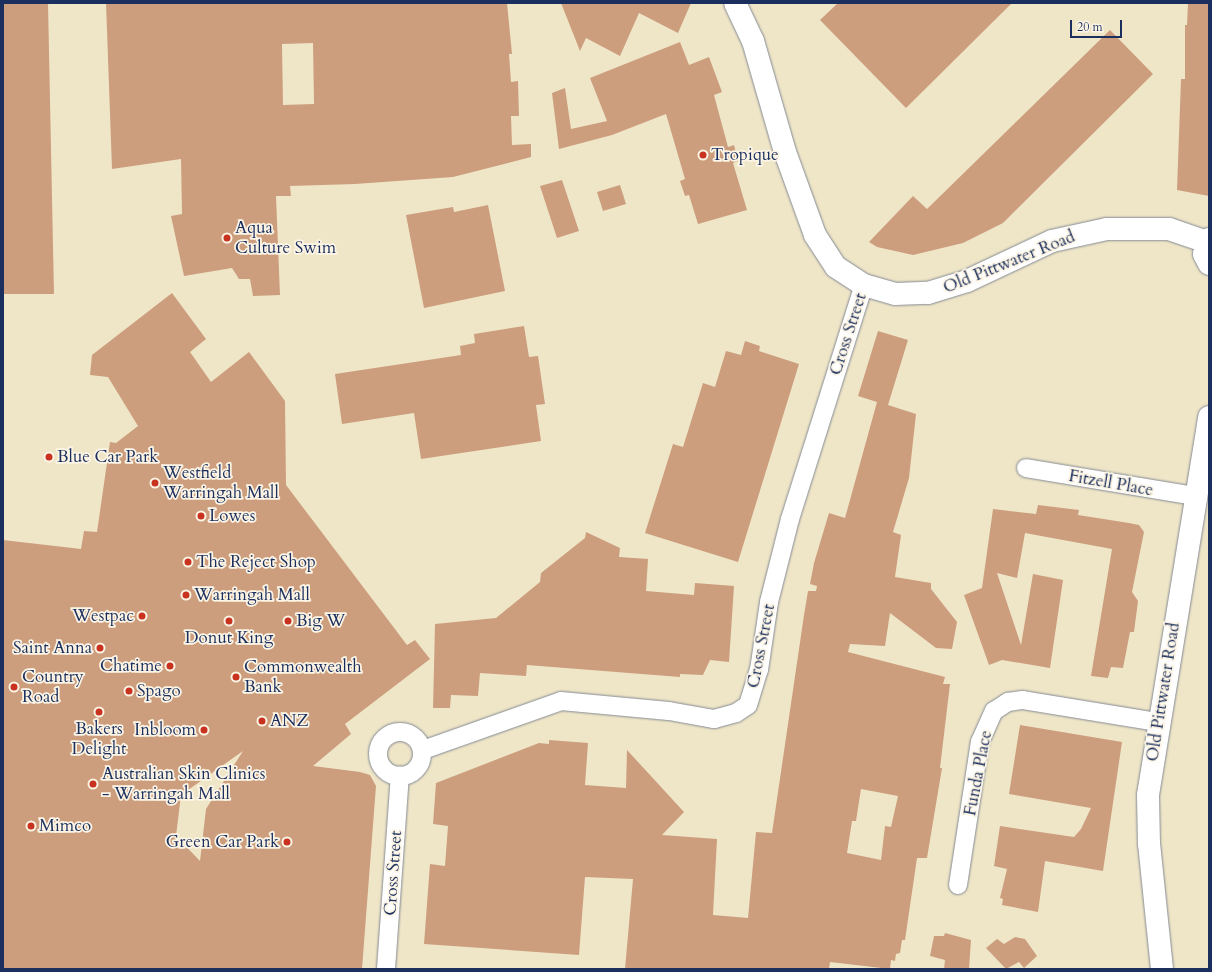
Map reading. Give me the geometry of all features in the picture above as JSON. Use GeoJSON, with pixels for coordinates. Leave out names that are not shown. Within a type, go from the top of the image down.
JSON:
{"type":"FeatureCollection","features":[{"type":"Feature","properties":{"kind":"street","name":"Old Pittwater Road"},"geometry":{"type":"LineString","coordinates":[[735,3],[753,41],[785,152],[814,234],[836,266],[864,285],[895,294],[928,293],[967,280],[1052,241],[1107,229],[1169,229],[1208,241]]}},
{"type":"Feature","properties":{"kind":"street"},"geometry":{"type":"LineString","coordinates":[[1208,241],[1204,254],[1209,264]]}},
{"type":"Feature","properties":{"kind":"street","name":"Cross Street"},"geometry":{"type":"LineString","coordinates":[[422,750],[561,701],[669,712],[714,719],[736,713],[748,705],[759,670],[770,602],[790,519],[864,285]]}},
{"type":"Feature","properties":{"kind":"street","name":"Old Pittwater Road"},"geometry":{"type":"LineString","coordinates":[[1162,969],[1149,844],[1148,795],[1158,722],[1209,417]]}},
{"type":"Feature","properties":{"kind":"street","name":"Fitzell Place"},"geometry":{"type":"LineString","coordinates":[[1026,468],[1196,496]]}},
{"type":"Feature","properties":{"kind":"street","name":"Funda Place"},"geometry":{"type":"LineString","coordinates":[[958,885],[980,742],[994,711],[1008,702],[1023,700],[1158,722]]}},
{"type":"Feature","properties":{"kind":"street"},"geometry":{"type":"LineString","coordinates":[[395,732],[407,732],[419,742],[422,750],[418,768],[412,773],[400,776],[392,774],[379,762],[379,747],[383,740],[395,732]]}},
{"type":"Feature","properties":{"kind":"street","name":"Cross Street"},"geometry":{"type":"LineString","coordinates":[[386,969],[400,776]]}},
{"type":"Feature","properties":{"kind":"building"},"geometry":{"type":"Polygon","coordinates":[[[3,3],[48,3],[54,294],[3,294],[3,3]]]}},
{"type":"Feature","properties":{"kind":"building"},"geometry":{"type":"Polygon","coordinates":[[[106,3],[507,3],[512,54],[509,54],[511,82],[518,81],[519,116],[511,116],[512,145],[531,144],[531,157],[453,177],[355,184],[290,186],[291,196],[276,196],[280,295],[253,296],[250,279],[239,279],[232,268],[184,276],[171,216],[182,214],[181,159],[112,169],[106,3]],[[313,43],[282,44],[283,105],[314,104],[313,43]]]}},
{"type":"Feature","properties":{"kind":"building"},"geometry":{"type":"Polygon","coordinates":[[[561,3],[691,3],[678,33],[639,13],[620,56],[586,38],[580,51],[561,3]]]}},
{"type":"Feature","properties":{"kind":"building"},"geometry":{"type":"Polygon","coordinates":[[[838,3],[1012,3],[906,108],[820,20],[838,3]]]}},
{"type":"Feature","properties":{"kind":"building"},"geometry":{"type":"Polygon","coordinates":[[[1188,3],[1209,3],[1209,196],[1177,190],[1181,79],[1185,79],[1185,25],[1187,25],[1188,3]]]}},
{"type":"Feature","properties":{"kind":"building"},"geometry":{"type":"Polygon","coordinates":[[[1110,30],[1153,74],[1003,223],[963,243],[913,255],[877,247],[869,242],[913,196],[927,209],[1110,30]]]}},
{"type":"Feature","properties":{"kind":"building"},"geometry":{"type":"Polygon","coordinates":[[[680,42],[689,65],[709,57],[722,92],[714,95],[728,147],[734,145],[738,161],[733,163],[747,210],[698,224],[689,195],[685,196],[680,181],[685,179],[666,114],[612,135],[559,149],[552,93],[565,88],[571,129],[607,121],[590,78],[680,42]]]}},
{"type":"Feature","properties":{"kind":"building"},"geometry":{"type":"Polygon","coordinates":[[[562,180],[579,231],[557,238],[540,186],[562,180]]]}},
{"type":"Feature","properties":{"kind":"building"},"geometry":{"type":"Polygon","coordinates":[[[620,185],[626,204],[603,211],[597,192],[620,185]]]}},
{"type":"Feature","properties":{"kind":"building"},"geometry":{"type":"Polygon","coordinates":[[[488,205],[505,291],[424,308],[406,215],[453,207],[454,212],[488,205]]]}},
{"type":"Feature","properties":{"kind":"building","name":"Westfield Warringah Mall"},"geometry":{"type":"Polygon","coordinates":[[[172,293],[206,339],[190,352],[211,382],[249,352],[285,401],[286,485],[407,645],[415,640],[430,659],[345,724],[351,734],[313,766],[360,772],[370,775],[376,786],[362,969],[3,969],[3,540],[81,549],[84,531],[97,532],[110,442],[116,443],[138,426],[108,377],[90,375],[92,355],[172,293]],[[243,751],[181,795],[176,836],[200,861],[206,809],[243,751]]]}},
{"type":"Feature","properties":{"kind":"building"},"geometry":{"type":"Polygon","coordinates":[[[524,326],[529,357],[538,356],[545,404],[536,405],[541,441],[421,459],[414,413],[342,424],[335,374],[461,355],[460,346],[475,343],[474,334],[524,326]]]}},
{"type":"Feature","properties":{"kind":"building"},"geometry":{"type":"Polygon","coordinates":[[[878,331],[908,340],[888,405],[916,414],[909,478],[893,532],[901,535],[895,577],[931,583],[931,589],[957,622],[952,649],[936,648],[890,613],[885,646],[850,644],[848,652],[945,677],[943,684],[950,684],[940,768],[942,768],[927,858],[917,858],[905,940],[902,940],[900,953],[896,954],[895,961],[891,960],[890,969],[830,962],[829,969],[625,969],[633,879],[585,877],[579,955],[424,944],[430,864],[445,866],[448,826],[433,824],[436,783],[539,743],[549,744],[549,740],[588,743],[585,785],[626,788],[627,750],[684,812],[662,835],[717,839],[713,915],[748,918],[756,832],[772,833],[808,591],[816,591],[817,586],[810,584],[814,563],[829,513],[845,518],[877,402],[858,396],[878,331]],[[861,789],[856,821],[852,821],[847,853],[881,860],[885,826],[891,827],[898,796],[861,789]]]}},
{"type":"Feature","properties":{"kind":"building"},"geometry":{"type":"Polygon","coordinates":[[[745,341],[760,346],[759,351],[799,364],[738,562],[645,533],[673,444],[683,447],[703,383],[715,387],[726,351],[741,355],[745,341]]]}},
{"type":"Feature","properties":{"kind":"building"},"geometry":{"type":"Polygon","coordinates":[[[1038,505],[1079,510],[1078,515],[1139,525],[1144,532],[1132,592],[1138,601],[1134,632],[1130,632],[1123,668],[1111,667],[1108,678],[1091,676],[1112,549],[1025,533],[1017,578],[997,573],[1021,645],[1033,574],[1063,580],[1050,668],[1002,660],[989,665],[964,595],[982,588],[993,509],[1036,514],[1038,505]]]}},
{"type":"Feature","properties":{"kind":"building"},"geometry":{"type":"Polygon","coordinates":[[[586,532],[620,548],[619,557],[648,559],[646,591],[694,595],[695,583],[734,586],[729,662],[710,660],[703,675],[680,674],[680,677],[527,665],[526,676],[480,673],[478,696],[451,695],[450,708],[433,708],[435,624],[496,618],[540,582],[541,573],[585,538],[586,532]]]}},
{"type":"Feature","properties":{"kind":"building"},"geometry":{"type":"Polygon","coordinates":[[[1020,725],[1122,742],[1103,871],[1045,861],[1038,912],[1002,905],[1003,899],[1000,898],[1007,869],[994,866],[1000,826],[1074,837],[1081,829],[1091,808],[1009,794],[1020,725]]]}},
{"type":"Feature","properties":{"kind":"building"},"geometry":{"type":"Polygon","coordinates":[[[945,933],[971,940],[969,969],[944,969],[945,960],[930,956],[934,936],[944,936],[945,933]]]}},
{"type":"Feature","properties":{"kind":"building"},"geometry":{"type":"Polygon","coordinates":[[[1015,937],[1025,939],[1037,956],[1024,968],[1019,962],[1006,969],[986,948],[997,939],[1004,944],[1015,937]]]}},
{"type":"Feature","properties":{"kind":"place","name":"Tropique"},"geometry":{"type":"Point","coordinates":[703,155]}},
{"type":"Feature","properties":{"kind":"place","name":"Aqua Culture Swim"},"geometry":{"type":"Point","coordinates":[227,238]}},
{"type":"Feature","properties":{"kind":"place","name":"Blue Car Park"},"geometry":{"type":"Point","coordinates":[49,457]}},
{"type":"Feature","properties":{"kind":"place","name":"Westfield Warringah Mall"},"geometry":{"type":"Point","coordinates":[155,483]}},
{"type":"Feature","properties":{"kind":"place","name":"Lowes"},"geometry":{"type":"Point","coordinates":[201,516]}},
{"type":"Feature","properties":{"kind":"place","name":"The Reject Shop"},"geometry":{"type":"Point","coordinates":[188,562]}},
{"type":"Feature","properties":{"kind":"place","name":"Warringah Mall"},"geometry":{"type":"Point","coordinates":[186,595]}},
{"type":"Feature","properties":{"kind":"place","name":"Westpac"},"geometry":{"type":"Point","coordinates":[142,616]}},
{"type":"Feature","properties":{"kind":"place","name":"Donut King"},"geometry":{"type":"Point","coordinates":[229,621]}},
{"type":"Feature","properties":{"kind":"place","name":"Big W"},"geometry":{"type":"Point","coordinates":[288,621]}},
{"type":"Feature","properties":{"kind":"place","name":"Saint Anna"},"geometry":{"type":"Point","coordinates":[100,648]}},
{"type":"Feature","properties":{"kind":"place","name":"Chatime"},"geometry":{"type":"Point","coordinates":[170,666]}},
{"type":"Feature","properties":{"kind":"place","name":"Commonwealth Bank"},"geometry":{"type":"Point","coordinates":[236,677]}},
{"type":"Feature","properties":{"kind":"place","name":"Country Road"},"geometry":{"type":"Point","coordinates":[14,687]}},
{"type":"Feature","properties":{"kind":"place","name":"Spago"},"geometry":{"type":"Point","coordinates":[129,691]}},
{"type":"Feature","properties":{"kind":"place","name":"Bakers Delight"},"geometry":{"type":"Point","coordinates":[99,712]}},
{"type":"Feature","properties":{"kind":"place","name":"ANZ"},"geometry":{"type":"Point","coordinates":[262,721]}},
{"type":"Feature","properties":{"kind":"place","name":"Inbloom"},"geometry":{"type":"Point","coordinates":[204,730]}},
{"type":"Feature","properties":{"kind":"place","name":"Australian Skin Clinics - Warringah Mall"},"geometry":{"type":"Point","coordinates":[93,784]}},
{"type":"Feature","properties":{"kind":"place","name":"Mimco"},"geometry":{"type":"Point","coordinates":[31,826]}},
{"type":"Feature","properties":{"kind":"place","name":"Green Car Park"},"geometry":{"type":"Point","coordinates":[287,842]}}]}
